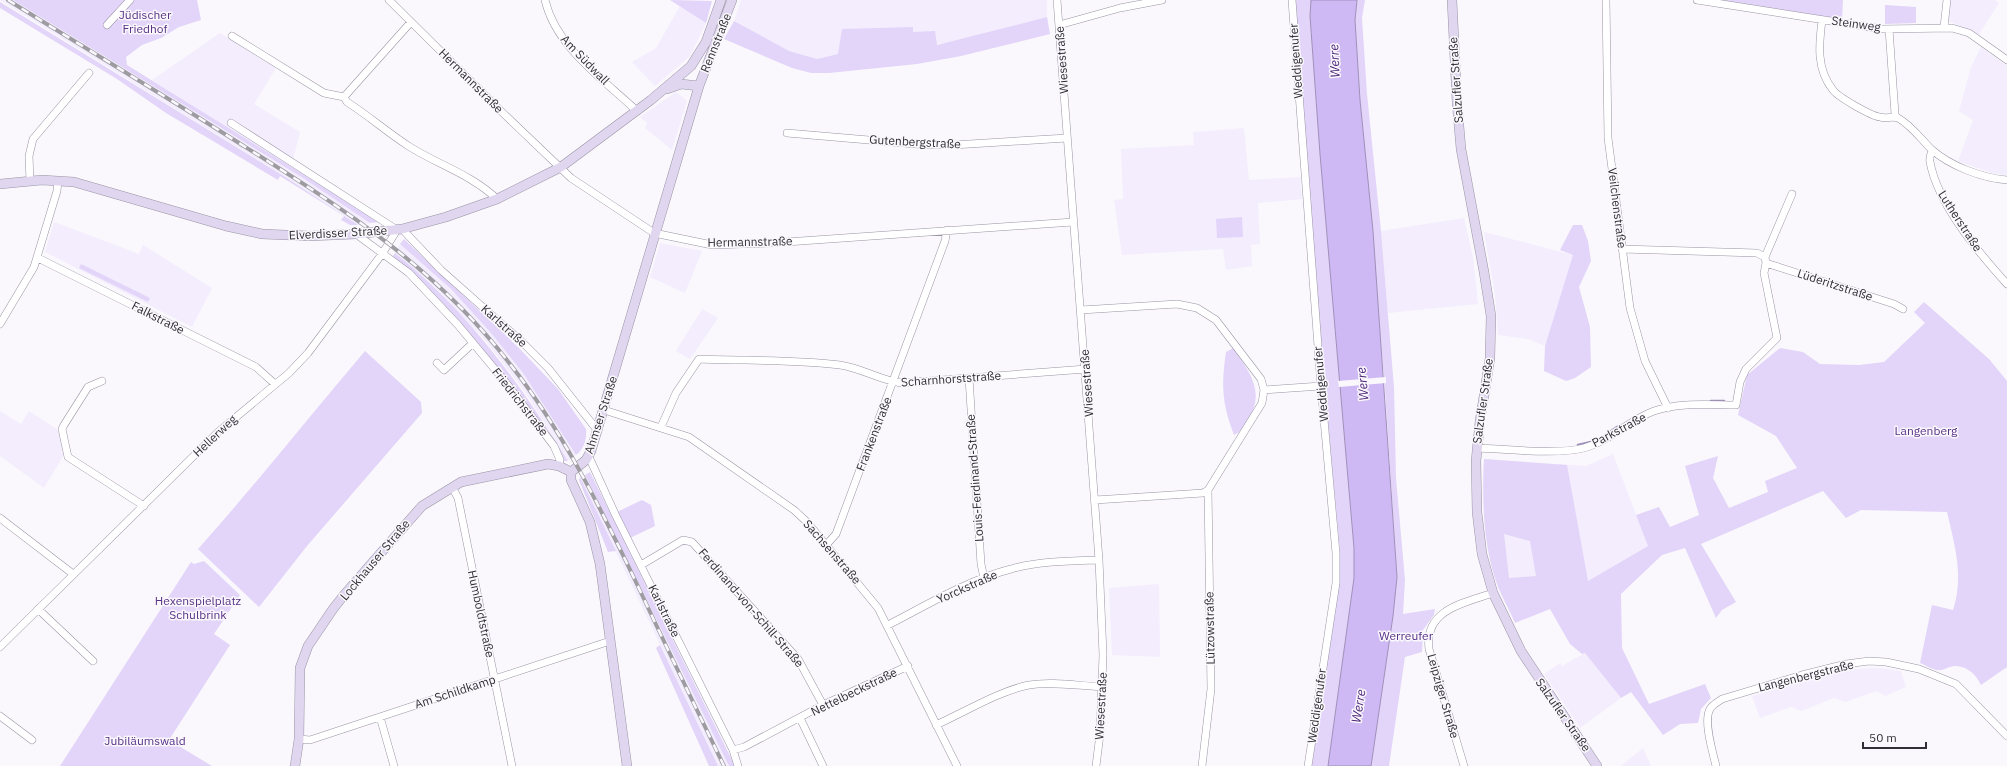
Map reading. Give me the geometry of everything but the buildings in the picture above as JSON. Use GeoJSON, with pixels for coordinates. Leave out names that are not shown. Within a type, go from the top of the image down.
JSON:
{"type":"FeatureCollection","features":[{"type":"Feature","properties":{"kind":"main road","name":"Rennstraße"},"geometry":{"type":"LineString","coordinates":[[706,42],[721,0]]}},
{"type":"Feature","properties":{"kind":"main road","name":"Rennstraße"},"geometry":{"type":"LineString","coordinates":[[699,86],[732,0]]}},
{"type":"Feature","properties":{"kind":"main road","name":"Salzufler Straße"},"geometry":{"type":"LineString","coordinates":[[1451,2],[1461,149],[1484,272],[1490,316],[1490,358],[1477,448],[1478,532],[1486,574],[1508,626],[1534,673],[1597,766]]}},
{"type":"Feature","properties":{"kind":"main road","name":"Elverdisser Straße"},"geometry":{"type":"LineString","coordinates":[[0,184],[30,181],[58,181],[91,185],[243,230],[280,236],[356,234],[399,229],[446,217],[497,199],[561,167],[664,90],[691,66],[706,42]]}},
{"type":"Feature","properties":{"kind":"main road"},"geometry":{"type":"LineString","coordinates":[[699,86],[706,42]]}},
{"type":"Feature","properties":{"kind":"main road","name":"Elverdisser Straße"},"geometry":{"type":"LineString","coordinates":[[664,90],[681,84],[699,86]]}},
{"type":"Feature","properties":{"kind":"main road","name":"Ahmser Straße"},"geometry":{"type":"LineString","coordinates":[[571,472],[589,457],[598,431],[654,232],[699,86]]}},
{"type":"Feature","properties":{"kind":"main road","name":"Lockhauser Straße"},"geometry":{"type":"LineString","coordinates":[[295,766],[299,739],[299,676],[304,657],[313,638],[332,609],[416,510],[462,482],[548,464],[559,466],[571,472]]}},
{"type":"Feature","properties":{"kind":"main road"},"geometry":{"type":"LineString","coordinates":[[571,472],[571,480],[590,522],[596,544],[627,766]]}},
{"type":"Feature","properties":{"kind":"street"},"geometry":{"type":"LineString","coordinates":[[106,25],[130,0]]}},
{"type":"Feature","properties":{"kind":"street","name":"Hermannstraße"},"geometry":{"type":"LineString","coordinates":[[389,0],[571,178],[654,232],[712,245],[772,243],[1073,222]]}},
{"type":"Feature","properties":{"kind":"street","name":"Am Südwall"},"geometry":{"type":"LineString","coordinates":[[545,0],[558,32],[569,47],[637,111]]}},
{"type":"Feature","properties":{"kind":"street","name":"Wiesestraße"},"geometry":{"type":"LineString","coordinates":[[1057,0],[1073,222],[1086,369],[1099,560],[1103,687],[1096,766]]}},
{"type":"Feature","properties":{"kind":"street"},"geometry":{"type":"LineString","coordinates":[[1059,25],[1120,8],[1162,0]]}},
{"type":"Feature","properties":{"kind":"street","name":"Weddigenufer"},"geometry":{"type":"LineString","coordinates":[[1292,0],[1321,386],[1336,553],[1336,584],[1308,766]]}},
{"type":"Feature","properties":{"kind":"street","name":"Veilchenstraße"},"geometry":{"type":"LineString","coordinates":[[1606,0],[1608,138],[1630,308],[1645,360],[1668,408]]}},
{"type":"Feature","properties":{"kind":"street","name":"Steinweg"},"geometry":{"type":"LineString","coordinates":[[1697,0],[1889,29],[1945,24],[1969,33],[2007,60]]}},
{"type":"Feature","properties":{"kind":"street"},"geometry":{"type":"LineString","coordinates":[[1945,24],[1946,0]]}},
{"type":"Feature","properties":{"kind":"street"},"geometry":{"type":"LineString","coordinates":[[1822,20],[1818,48],[1824,76],[1833,91],[1878,117],[1896,118],[1912,129],[1932,150],[1954,163],[1972,172],[2007,180]]}},
{"type":"Feature","properties":{"kind":"street"},"geometry":{"type":"LineString","coordinates":[[344,97],[411,22]]}},
{"type":"Feature","properties":{"kind":"street"},"geometry":{"type":"LineString","coordinates":[[1889,29],[1896,118]]}},
{"type":"Feature","properties":{"kind":"street"},"geometry":{"type":"LineString","coordinates":[[232,36],[324,93],[344,97],[347,102],[411,148],[446,165],[486,188],[497,199]]}},
{"type":"Feature","properties":{"kind":"street"},"geometry":{"type":"LineString","coordinates":[[30,181],[29,156],[34,139],[89,73]]}},
{"type":"Feature","properties":{"kind":"street","name":"Karlstraße"},"geometry":{"type":"LineString","coordinates":[[232,123],[399,229],[441,270],[521,341],[548,368],[598,431]]}},
{"type":"Feature","properties":{"kind":"street","name":"Gutenbergstraße"},"geometry":{"type":"LineString","coordinates":[[787,133],[927,145],[1067,138]]}},
{"type":"Feature","properties":{"kind":"street","name":"Lutherstraße"},"geometry":{"type":"LineString","coordinates":[[1932,150],[1930,160],[1937,184],[1948,206],[1974,244],[2007,284]]}},
{"type":"Feature","properties":{"kind":"street"},"geometry":{"type":"LineString","coordinates":[[0,324],[38,258],[58,181]]}},
{"type":"Feature","properties":{"kind":"street"},"geometry":{"type":"LineString","coordinates":[[1766,260],[1792,194]]}},
{"type":"Feature","properties":{"kind":"street","name":"Hellerweg"},"geometry":{"type":"LineString","coordinates":[[0,647],[221,429],[275,384],[308,353],[399,229]]}},
{"type":"Feature","properties":{"kind":"street","name":"Frankenstraße"},"geometry":{"type":"LineString","coordinates":[[827,544],[836,534],[945,241],[947,230]]}},
{"type":"Feature","properties":{"kind":"street"},"geometry":{"type":"LineString","coordinates":[[356,234],[382,254]]}},
{"type":"Feature","properties":{"kind":"street","name":"Lüderitzstraße"},"geometry":{"type":"LineString","coordinates":[[1622,248],[1757,253],[1766,260],[1894,304],[1903,309]]}},
{"type":"Feature","properties":{"kind":"street","name":"Friedrichstraße"},"geometry":{"type":"LineString","coordinates":[[382,254],[409,273],[473,343],[554,446],[560,460],[559,466]]}},
{"type":"Feature","properties":{"kind":"street","name":"Falkstraße"},"geometry":{"type":"LineString","coordinates":[[38,258],[256,367],[275,384]]}},
{"type":"Feature","properties":{"kind":"street","name":"Parkstraße"},"geometry":{"type":"LineString","coordinates":[[1477,448],[1557,451],[1584,448],[1598,443],[1639,418],[1654,411],[1682,406],[1736,405],[1740,382],[1746,369],[1777,338],[1764,273],[1766,260]]}},
{"type":"Feature","properties":{"kind":"street"},"geometry":{"type":"LineString","coordinates":[[1081,310],[1177,304],[1197,308],[1216,320],[1226,332],[1261,379],[1264,390],[1262,403],[1255,417],[1208,490],[1203,493],[1095,500]]}},
{"type":"Feature","properties":{"kind":"street"},"geometry":{"type":"LineString","coordinates":[[437,363],[444,370],[473,343]]}},
{"type":"Feature","properties":{"kind":"street","name":"Scharnhorststraße"},"geometry":{"type":"LineString","coordinates":[[661,427],[676,393],[699,359],[827,364],[858,368],[893,382],[1086,369]]}},
{"type":"Feature","properties":{"kind":"street","name":"Louis-Ferdinand-Straße"},"geometry":{"type":"LineString","coordinates":[[969,378],[981,564],[984,578]]}},
{"type":"Feature","properties":{"kind":"street"},"geometry":{"type":"LineString","coordinates":[[102,381],[88,387],[64,425],[62,430],[68,457],[144,506]]}},
{"type":"Feature","properties":{"kind":"street"},"geometry":{"type":"LineString","coordinates":[[1264,390],[1321,386]]}},
{"type":"Feature","properties":{"kind":"street","name":"Sachsenstraße"},"geometry":{"type":"LineString","coordinates":[[604,410],[689,437],[794,510],[807,522],[865,590],[888,625],[957,766]]}},
{"type":"Feature","properties":{"kind":"street","name":"Karlstraße"},"geometry":{"type":"LineString","coordinates":[[589,457],[733,750],[738,766]]}},
{"type":"Feature","properties":{"kind":"street","name":"Humboldtstraße"},"geometry":{"type":"LineString","coordinates":[[452,487],[458,498],[512,766]]}},
{"type":"Feature","properties":{"kind":"street","name":"Lützowstraße"},"geometry":{"type":"LineString","coordinates":[[1202,766],[1211,689],[1208,490]]}},
{"type":"Feature","properties":{"kind":"street"},"geometry":{"type":"LineString","coordinates":[[0,518],[73,574]]}},
{"type":"Feature","properties":{"kind":"street","name":"Ferdinand-von-Schill-Straße"},"geometry":{"type":"LineString","coordinates":[[641,564],[683,540],[692,542],[798,659],[823,705]]}},
{"type":"Feature","properties":{"kind":"street","name":"Yorckstraße"},"geometry":{"type":"LineString","coordinates":[[888,625],[984,578],[1031,564],[1099,560]]}},
{"type":"Feature","properties":{"kind":"street","name":"Leipziger Straße"},"geometry":{"type":"LineString","coordinates":[[1464,766],[1429,650],[1429,632],[1436,619],[1445,611],[1493,592]]}},
{"type":"Feature","properties":{"kind":"street"},"geometry":{"type":"LineString","coordinates":[[38,609],[93,661]]}},
{"type":"Feature","properties":{"kind":"street","name":"Am Schildkamp"},"geometry":{"type":"LineString","coordinates":[[299,739],[310,740],[610,641]]}},
{"type":"Feature","properties":{"kind":"street","name":"Langenbergstraße"},"geometry":{"type":"LineString","coordinates":[[1716,766],[1711,745],[1708,714],[1710,708],[1722,699],[1796,676],[1856,662],[1886,662],[1919,669],[1956,684],[2007,736]]}},
{"type":"Feature","properties":{"kind":"street","name":"Nettelbeckstraße"},"geometry":{"type":"LineString","coordinates":[[733,750],[744,747],[823,705],[908,666]]}},
{"type":"Feature","properties":{"kind":"street"},"geometry":{"type":"LineString","coordinates":[[936,725],[993,698],[1029,685],[1103,687]]}},
{"type":"Feature","properties":{"kind":"street"},"geometry":{"type":"LineString","coordinates":[[0,716],[32,740]]}},
{"type":"Feature","properties":{"kind":"street"},"geometry":{"type":"LineString","coordinates":[[380,717],[394,766]]}},
{"type":"Feature","properties":{"kind":"street","name":"Nettelbeckstraße"},"geometry":{"type":"LineString","coordinates":[[800,718],[823,766]]}},
{"type":"Feature","properties":{"kind":"shaded area"},"geometry":{"type":"Polygon","coordinates":[[[0,0],[13,0],[303,178],[370,223],[358,225],[290,180],[0,0]]]}},
{"type":"Feature","properties":{"kind":"shaded area"},"geometry":{"type":"Polygon","coordinates":[[[741,0],[1047,0],[1047,17],[947,43],[838,54],[817,59],[788,51],[734,21],[741,0]]]}},
{"type":"Feature","properties":{"kind":"shaded area"},"geometry":{"type":"Polygon","coordinates":[[[1949,0],[1995,0],[1999,3],[1978,36],[1948,21],[1949,0]]]}},
{"type":"Feature","properties":{"kind":"shaded area"},"geometry":{"type":"Polygon","coordinates":[[[680,6],[706,23],[690,56],[655,86],[632,62],[656,48],[680,6]]]}},
{"type":"Feature","properties":{"kind":"shaded area"},"geometry":{"type":"Polygon","coordinates":[[[220,33],[276,68],[254,104],[300,132],[293,160],[310,170],[307,178],[152,80],[220,33]]]}},
{"type":"Feature","properties":{"kind":"shaded area"},"geometry":{"type":"Polygon","coordinates":[[[1981,47],[2007,66],[2007,175],[1992,173],[1958,161],[1973,120],[1959,111],[1971,67],[1981,47]]]}},
{"type":"Feature","properties":{"kind":"shaded area"},"geometry":{"type":"Polygon","coordinates":[[[676,92],[687,101],[672,150],[645,128],[647,123],[640,117],[676,92]]]}},
{"type":"Feature","properties":{"kind":"shaded area"},"geometry":{"type":"Polygon","coordinates":[[[1244,128],[1249,180],[1300,177],[1302,199],[1258,203],[1260,244],[1251,245],[1252,266],[1226,270],[1223,249],[1122,255],[1114,200],[1123,199],[1121,149],[1194,145],[1193,132],[1244,128]]]}},
{"type":"Feature","properties":{"kind":"shaded area"},"geometry":{"type":"Polygon","coordinates":[[[1464,218],[1473,257],[1478,304],[1388,313],[1381,231],[1464,218]]]}},
{"type":"Feature","properties":{"kind":"shaded area"},"geometry":{"type":"Polygon","coordinates":[[[54,222],[139,254],[143,245],[212,288],[192,327],[45,252],[54,222]]]}},
{"type":"Feature","properties":{"kind":"shaded area"},"geometry":{"type":"Polygon","coordinates":[[[1484,232],[1573,255],[1545,346],[1528,339],[1498,335],[1495,295],[1484,232]]]}},
{"type":"Feature","properties":{"kind":"shaded area"},"geometry":{"type":"Polygon","coordinates":[[[660,243],[702,251],[685,293],[650,277],[660,243]]]}},
{"type":"Feature","properties":{"kind":"shaded area"},"geometry":{"type":"Polygon","coordinates":[[[400,244],[451,289],[491,333],[523,373],[576,455],[568,461],[527,395],[485,340],[433,285],[395,253],[400,244]]]}},
{"type":"Feature","properties":{"kind":"shaded area"},"geometry":{"type":"Polygon","coordinates":[[[702,309],[718,318],[690,359],[676,351],[702,309]]]}},
{"type":"Feature","properties":{"kind":"shaded area"},"geometry":{"type":"Polygon","coordinates":[[[0,411],[21,424],[29,411],[58,430],[65,453],[44,488],[0,456],[0,411]]]}},
{"type":"Feature","properties":{"kind":"shaded area"},"geometry":{"type":"Polygon","coordinates":[[[1613,454],[1648,546],[1588,581],[1507,583],[1485,526],[1483,480],[1484,459],[1586,466],[1613,454]]]}},
{"type":"Feature","properties":{"kind":"shaded area"},"geometry":{"type":"Polygon","coordinates":[[[585,475],[729,766],[718,766],[580,477],[585,475]]]}},
{"type":"Feature","properties":{"kind":"shaded area"},"geometry":{"type":"Polygon","coordinates":[[[1159,584],[1160,657],[1112,655],[1109,588],[1159,584]]]}},
{"type":"Feature","properties":{"kind":"shaded area"},"geometry":{"type":"Polygon","coordinates":[[[1585,653],[1621,698],[1580,728],[1544,674],[1560,663],[1562,666],[1585,653]]]}},
{"type":"Feature","properties":{"kind":"shaded area"},"geometry":{"type":"Polygon","coordinates":[[[1880,668],[1901,671],[1906,687],[1885,696],[1877,691],[1845,702],[1834,698],[1801,711],[1791,707],[1760,718],[1752,696],[1819,677],[1855,669],[1880,668]]]}},
{"type":"Feature","properties":{"kind":"shaded area"},"geometry":{"type":"Polygon","coordinates":[[[1643,748],[1651,766],[1621,766],[1643,748]]]}},
{"type":"Feature","properties":{"kind":"green space","name":"Jüdischer Friedhof"},"geometry":{"type":"Polygon","coordinates":[[[13,0],[197,0],[201,20],[179,27],[161,38],[142,45],[126,57],[127,65],[380,222],[370,223],[303,178],[13,0]]]}},
{"type":"Feature","properties":{"kind":"green space"},"geometry":{"type":"Polygon","coordinates":[[[670,0],[712,1],[706,23],[670,0]]]}},
{"type":"Feature","properties":{"kind":"green space","name":"Werreufer"},"geometry":{"type":"Polygon","coordinates":[[[1295,0],[1311,0],[1310,16],[1320,154],[1354,548],[1354,578],[1328,766],[1310,766],[1338,583],[1340,551],[1325,392],[1295,0]]]}},
{"type":"Feature","properties":{"kind":"green space"},"geometry":{"type":"Polygon","coordinates":[[[1357,0],[1365,0],[1362,18],[1367,94],[1381,231],[1394,387],[1396,478],[1405,580],[1403,614],[1435,609],[1434,615],[1423,630],[1422,652],[1405,657],[1389,766],[1371,766],[1393,616],[1397,577],[1385,390],[1360,100],[1355,20],[1357,0]]]}},
{"type":"Feature","properties":{"kind":"green space"},"geometry":{"type":"Polygon","coordinates":[[[1712,0],[1843,0],[1842,20],[1712,0]]]}},
{"type":"Feature","properties":{"kind":"green space"},"geometry":{"type":"Polygon","coordinates":[[[0,2],[290,180],[358,225],[350,225],[341,220],[344,216],[280,176],[278,180],[166,113],[117,79],[0,8],[0,2]]]}},
{"type":"Feature","properties":{"kind":"green space"},"geometry":{"type":"Polygon","coordinates":[[[1885,5],[1916,7],[1916,23],[1885,24],[1885,5]]]}},
{"type":"Feature","properties":{"kind":"green space"},"geometry":{"type":"Polygon","coordinates":[[[1047,17],[1050,34],[961,56],[917,64],[829,73],[811,73],[792,68],[724,39],[734,21],[789,51],[817,59],[838,54],[842,29],[913,27],[913,32],[935,31],[937,45],[1047,17]]]}},
{"type":"Feature","properties":{"kind":"green space"},"geometry":{"type":"Polygon","coordinates":[[[1242,217],[1243,237],[1217,238],[1216,219],[1242,217]]]}},
{"type":"Feature","properties":{"kind":"green space"},"geometry":{"type":"Polygon","coordinates":[[[1573,225],[1582,225],[1588,241],[1591,261],[1579,287],[1590,327],[1591,367],[1575,378],[1566,381],[1544,371],[1545,346],[1573,255],[1560,250],[1573,225]]]}},
{"type":"Feature","properties":{"kind":"green space"},"geometry":{"type":"Polygon","coordinates":[[[404,239],[519,348],[558,389],[586,429],[584,444],[576,455],[523,373],[491,333],[451,289],[400,244],[404,239]]]}},
{"type":"Feature","properties":{"kind":"green space"},"geometry":{"type":"Polygon","coordinates":[[[395,253],[446,299],[490,349],[530,403],[568,461],[564,461],[559,451],[500,371],[392,257],[395,253]]]}},
{"type":"Feature","properties":{"kind":"green space"},"geometry":{"type":"Polygon","coordinates":[[[81,264],[150,298],[148,302],[79,268],[81,264]]]}},
{"type":"Feature","properties":{"kind":"green space","name":"Langenberg"},"geometry":{"type":"Polygon","coordinates":[[[1924,302],[1989,359],[2007,381],[2007,667],[1981,685],[1977,678],[1968,669],[1960,666],[1937,670],[1920,663],[1932,605],[1953,610],[1956,598],[1958,586],[1957,561],[1947,512],[1861,510],[1846,518],[1823,491],[1701,544],[1736,602],[1722,610],[1716,618],[1685,548],[1662,555],[1621,594],[1622,648],[1649,704],[1705,684],[1711,698],[1701,709],[1698,723],[1680,724],[1663,735],[1631,692],[1621,698],[1585,653],[1582,654],[1570,644],[1550,609],[1515,623],[1498,587],[1489,556],[1486,540],[1483,491],[1484,459],[1567,465],[1588,581],[1648,546],[1636,515],[1659,507],[1670,527],[1699,515],[1685,466],[1718,456],[1713,478],[1729,508],[1768,492],[1765,481],[1797,468],[1776,436],[1738,415],[1747,375],[1780,348],[1803,352],[1820,364],[1859,365],[1884,362],[1925,323],[1914,312],[1924,302]],[[1504,534],[1509,578],[1536,576],[1530,541],[1504,534]]]}},
{"type":"Feature","properties":{"kind":"green space"},"geometry":{"type":"Polygon","coordinates":[[[1233,348],[1250,374],[1256,400],[1253,410],[1245,425],[1234,435],[1225,404],[1223,385],[1226,352],[1233,348]]]}},
{"type":"Feature","properties":{"kind":"green space"},"geometry":{"type":"Polygon","coordinates":[[[365,351],[421,402],[422,413],[307,546],[259,607],[198,549],[220,525],[365,351]]]}},
{"type":"Feature","properties":{"kind":"green space"},"geometry":{"type":"Polygon","coordinates":[[[590,472],[735,766],[729,766],[585,475],[590,472]]]}},
{"type":"Feature","properties":{"kind":"green space"},"geometry":{"type":"Polygon","coordinates":[[[580,477],[616,551],[608,552],[579,480],[580,477]]]}},
{"type":"Feature","properties":{"kind":"green space"},"geometry":{"type":"Polygon","coordinates":[[[642,500],[651,505],[655,526],[630,538],[617,512],[642,500]]]}},
{"type":"Feature","properties":{"kind":"green space"},"geometry":{"type":"Polygon","coordinates":[[[204,561],[240,595],[214,634],[230,645],[169,740],[212,766],[60,766],[191,562],[194,564],[204,561]]]}},
{"type":"Feature","properties":{"kind":"green space"},"geometry":{"type":"Polygon","coordinates":[[[660,645],[718,766],[709,766],[656,648],[660,645]]]}},
{"type":"Feature","properties":{"kind":"water","name":"Werre"},"geometry":{"type":"Polygon","coordinates":[[[1311,0],[1357,0],[1355,20],[1360,100],[1373,231],[1397,577],[1393,616],[1371,766],[1328,766],[1354,578],[1354,548],[1320,154],[1310,16],[1311,0]]]}},
{"type":"Feature","properties":{"kind":"pier"},"geometry":{"type":"Polygon","coordinates":[[[1386,377],[1386,383],[1339,387],[1338,381],[1386,377]]]}},
{"type":"Feature","properties":{"kind":"waterway"},"geometry":{"type":"LineString","coordinates":[[1711,401],[1724,401]]}},
{"type":"Feature","properties":{"kind":"waterway"},"geometry":{"type":"LineString","coordinates":[[1605,435],[1620,425]]}},
{"type":"Feature","properties":{"kind":"waterway"},"geometry":{"type":"LineString","coordinates":[[1578,445],[1591,442]]}},
{"type":"Feature","properties":{"kind":"railway"},"geometry":{"type":"LineString","coordinates":[[8,0],[210,125],[350,215],[418,268],[450,297],[481,329],[529,389],[563,442],[593,496],[621,552],[724,766]]}},
{"type":"Feature","properties":{"kind":"park label","name":"Hexenspielplatz Schulbrink"},"geometry":{"type":"Point","coordinates":[198,608]}},
{"type":"Feature","properties":{"kind":"park label","name":"Jubiläumswald"},"geometry":{"type":"Point","coordinates":[145,741]}}]}
